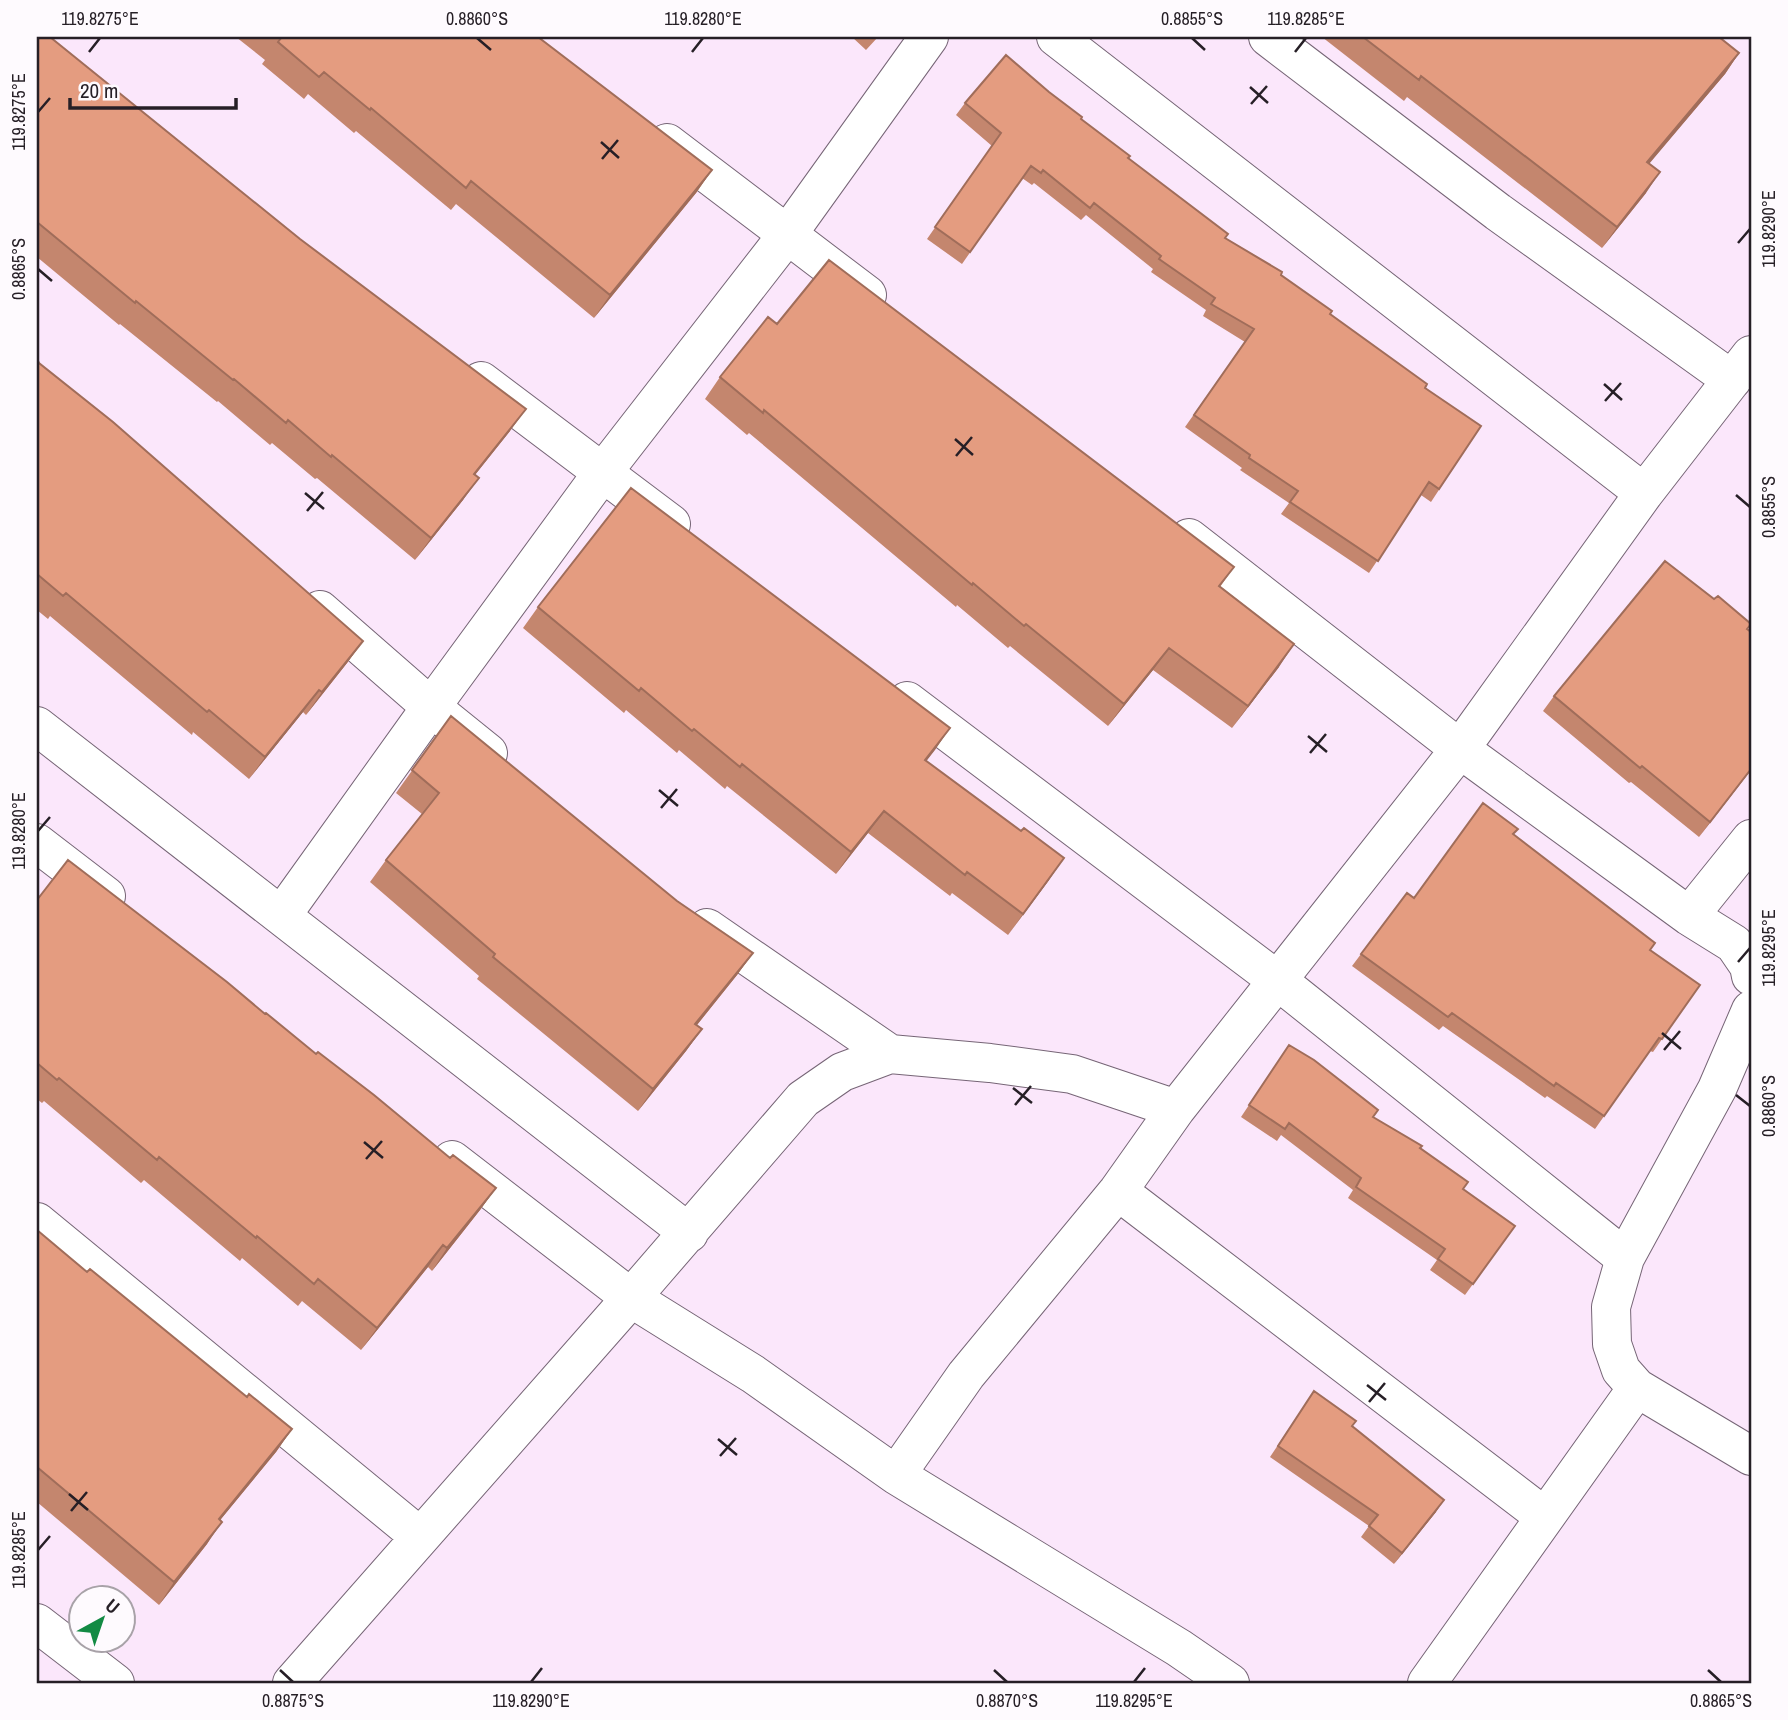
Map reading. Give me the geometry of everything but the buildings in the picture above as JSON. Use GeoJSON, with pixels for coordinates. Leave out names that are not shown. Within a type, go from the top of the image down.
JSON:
{"type":"FeatureCollection","features":[{"type":"Feature","properties":{"kind":"street"},"geometry":{"type":"LineString","coordinates":[[282,915],[603,472],[787,235],[929,37]]}},
{"type":"Feature","properties":{"kind":"street"},"geometry":{"type":"LineString","coordinates":[[1056,37],[1644,494]]}},
{"type":"Feature","properties":{"kind":"street"},"geometry":{"type":"LineString","coordinates":[[896,1475],[966,1375],[1118,1191],[1176,1109],[1460,749],[1644,494],[1741,367],[1498,212],[1268,37]]}},
{"type":"Feature","properties":{"kind":"street"},"geometry":{"type":"LineString","coordinates":[[637,119],[896,317]]}},
{"type":"Feature","properties":{"kind":"street"},"geometry":{"type":"LineString","coordinates":[[450,358],[702,547]]}},
{"type":"Feature","properties":{"kind":"street"},"geometry":{"type":"LineString","coordinates":[[1156,513],[1460,749],[1689,916],[1734,944],[1749,966],[1751,976]]}},
{"type":"Feature","properties":{"kind":"street"},"geometry":{"type":"LineString","coordinates":[[297,590],[431,707],[516,776]]}},
{"type":"Feature","properties":{"kind":"street"},"geometry":{"type":"LineString","coordinates":[[879,680],[1277,981],[1625,1258]]}},
{"type":"Feature","properties":{"kind":"street"},"geometry":{"type":"LineString","coordinates":[[37,726],[689,1233]]}},
{"type":"Feature","properties":{"kind":"street"},"geometry":{"type":"LineString","coordinates":[[1689,916],[1751,839]]}},
{"type":"Feature","properties":{"kind":"street"},"geometry":{"type":"LineString","coordinates":[[42,857],[128,913]]}},
{"type":"Feature","properties":{"kind":"street"},"geometry":{"type":"LineString","coordinates":[[675,906],[890,1054]]}},
{"type":"Feature","properties":{"kind":"street"},"geometry":{"type":"LineString","coordinates":[[1751,1010],[1717,1088],[1625,1258],[1611,1307],[1612,1345],[1621,1370],[1637,1388],[1751,1456]]}},
{"type":"Feature","properties":{"kind":"street"},"geometry":{"type":"LineString","coordinates":[[292,1683],[803,1100],[842,1072],[890,1054],[990,1063],[1072,1074],[1176,1109]]}},
{"type":"Feature","properties":{"kind":"street"},"geometry":{"type":"LineString","coordinates":[[423,1139],[631,1298],[752,1374],[896,1475],[1179,1648],[1230,1683]]}},
{"type":"Feature","properties":{"kind":"street"},"geometry":{"type":"LineString","coordinates":[[1118,1191],[1545,1517]]}},
{"type":"Feature","properties":{"kind":"street"},"geometry":{"type":"LineString","coordinates":[[37,1222],[419,1536]]}},
{"type":"Feature","properties":{"kind":"street"},"geometry":{"type":"LineString","coordinates":[[1427,1683],[1637,1388]]}},
{"type":"Feature","properties":{"kind":"street"},"geometry":{"type":"LineString","coordinates":[[37,1623],[115,1683]]}}]}
